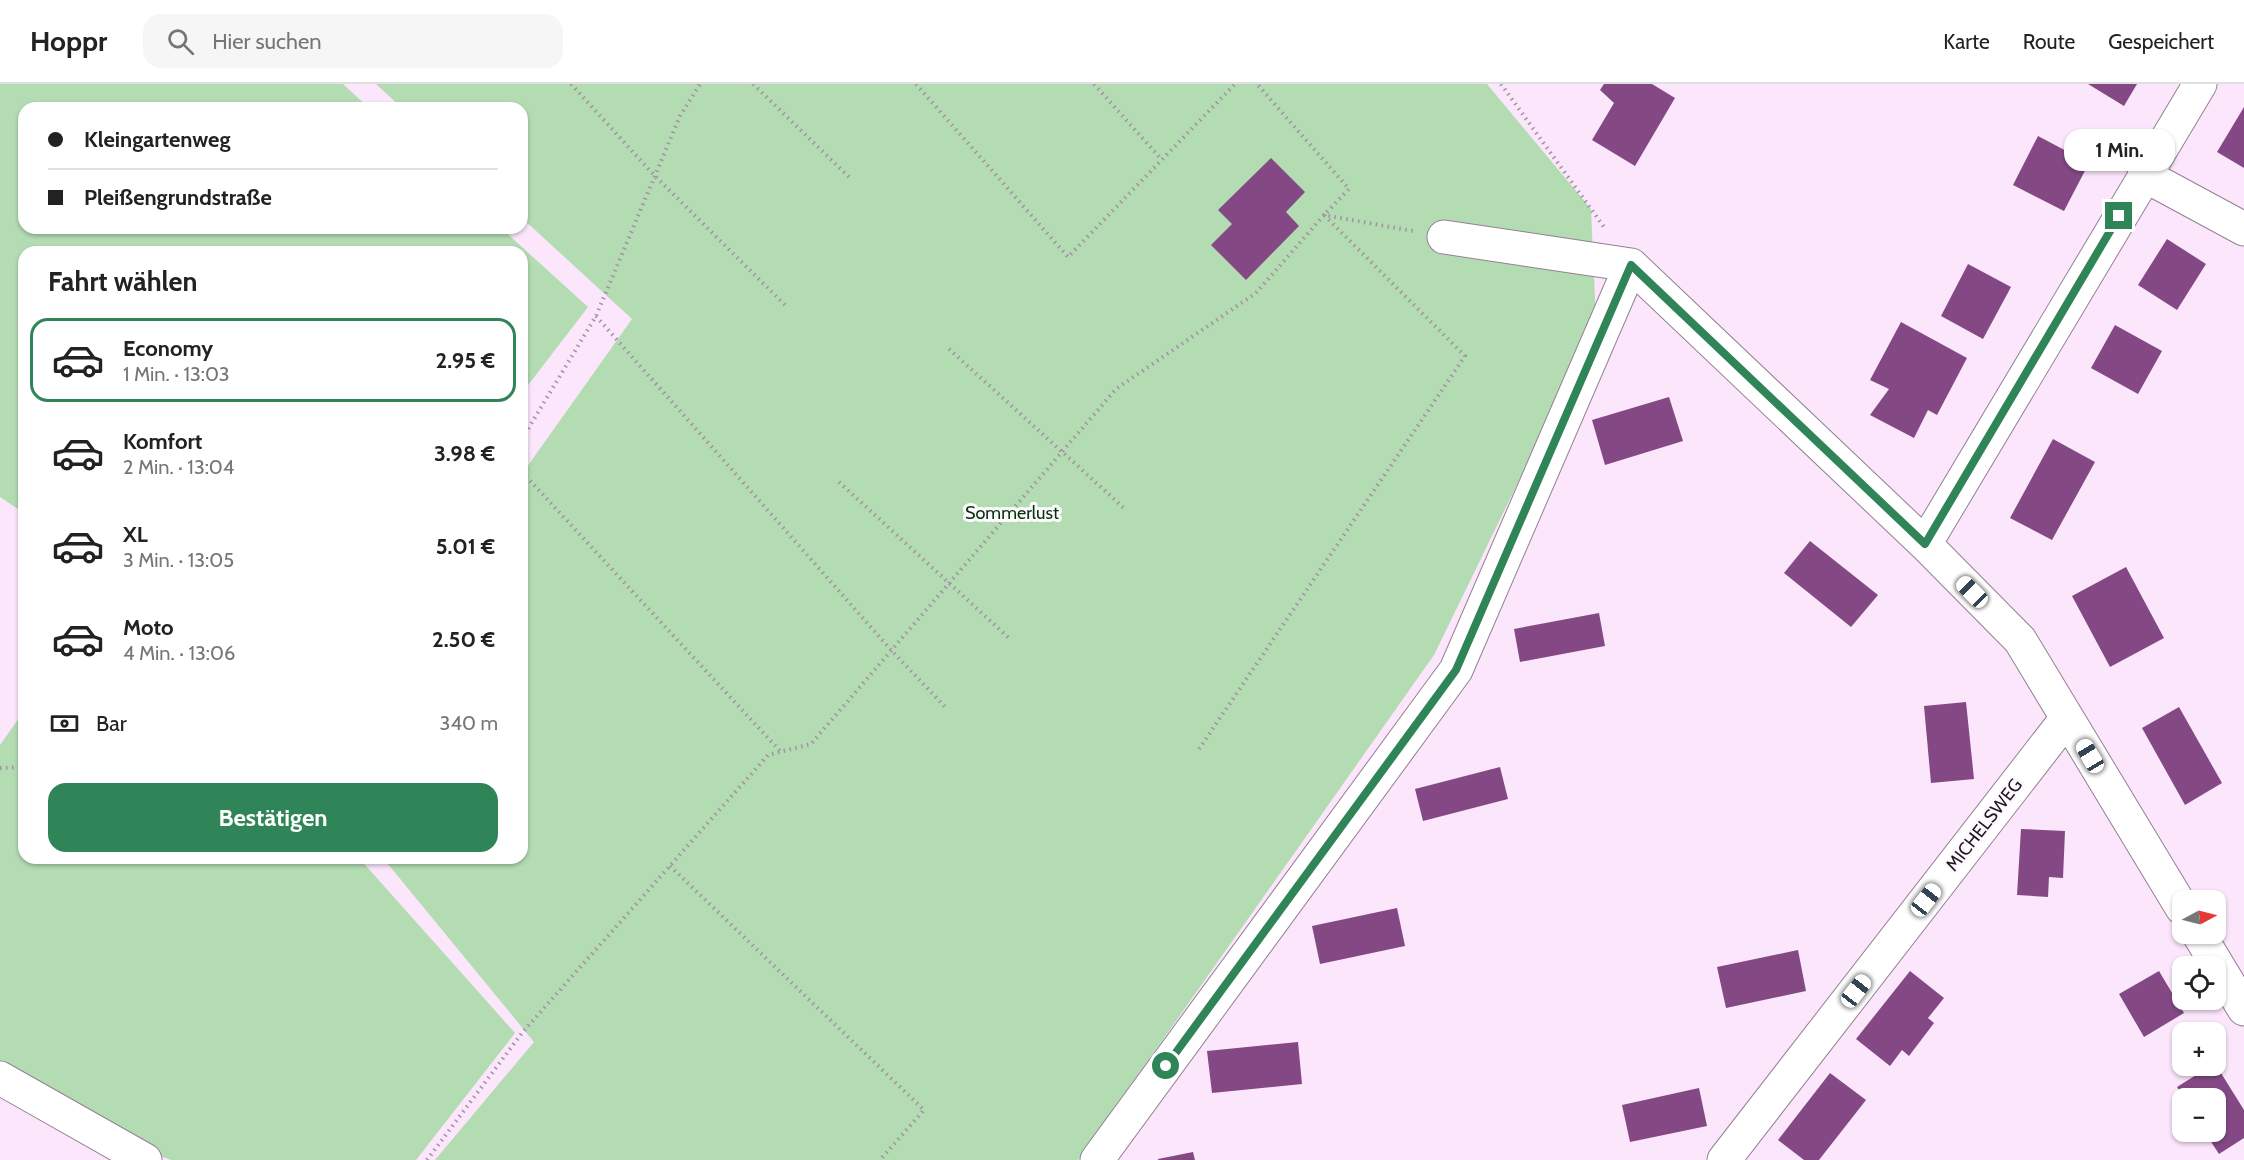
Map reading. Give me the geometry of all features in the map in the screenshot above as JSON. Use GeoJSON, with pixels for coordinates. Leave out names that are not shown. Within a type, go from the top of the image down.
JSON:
{"type":"FeatureCollection","features":[{"type":"Feature","properties":{"kind":"street"},"geometry":{"type":"LineString","coordinates":[[1925,544],[2200,84]]}},
{"type":"Feature","properties":{"kind":"street"},"geometry":{"type":"LineString","coordinates":[[2144,175],[2244,229]]}},
{"type":"Feature","properties":{"kind":"street"},"geometry":{"type":"LineString","coordinates":[[1444,237],[1631,265],[1925,544],[2020,640],[2172,891]]}},
{"type":"Feature","properties":{"kind":"street"},"geometry":{"type":"LineString","coordinates":[[1097,1160],[1456,670],[1631,265]]}},
{"type":"Feature","properties":{"kind":"street","name":"MICHELSWEG"},"geometry":{"type":"LineString","coordinates":[[1724,1160],[2067,718]]}},
{"type":"Feature","properties":{"kind":"street"},"geometry":{"type":"LineString","coordinates":[[2205,944],[2244,1009]]}},
{"type":"Feature","properties":{"kind":"street"},"geometry":{"type":"LineString","coordinates":[[0,1078],[145,1160]]}},
{"type":"Feature","properties":{"kind":"path"},"geometry":{"type":"LineString","coordinates":[[571,84],[654,175],[788,308]]}},
{"type":"Feature","properties":{"kind":"path"},"geometry":{"type":"LineString","coordinates":[[528,429],[596,316],[680,116],[700,84]]}},
{"type":"Feature","properties":{"kind":"path"},"geometry":{"type":"LineString","coordinates":[[753,84],[849,177]]}},
{"type":"Feature","properties":{"kind":"path"},"geometry":{"type":"LineString","coordinates":[[916,84],[1068,257],[1235,84]]}},
{"type":"Feature","properties":{"kind":"path"},"geometry":{"type":"LineString","coordinates":[[1094,84],[1162,160]]}},
{"type":"Feature","properties":{"kind":"path"},"geometry":{"type":"LineString","coordinates":[[427,1160],[522,1033],[768,755],[812,744],[1116,389],[1256,293],[1349,189],[1257,84]]}},
{"type":"Feature","properties":{"kind":"path"},"geometry":{"type":"LineString","coordinates":[[1501,84],[1631,265]]}},
{"type":"Feature","properties":{"kind":"path"},"geometry":{"type":"LineString","coordinates":[[1324,215],[1444,237]]}},
{"type":"Feature","properties":{"kind":"path"},"geometry":{"type":"LineString","coordinates":[[1199,749],[1465,356],[1324,215]]}},
{"type":"Feature","properties":{"kind":"path"},"geometry":{"type":"LineString","coordinates":[[596,316],[892,651],[947,709]]}},
{"type":"Feature","properties":{"kind":"path"},"geometry":{"type":"LineString","coordinates":[[949,349],[1126,510]]}},
{"type":"Feature","properties":{"kind":"path"},"geometry":{"type":"LineString","coordinates":[[528,478],[781,752]]}},
{"type":"Feature","properties":{"kind":"path"},"geometry":{"type":"LineString","coordinates":[[839,482],[1010,639]]}},
{"type":"Feature","properties":{"kind":"path"},"geometry":{"type":"LineString","coordinates":[[0,768],[18,767]]}},
{"type":"Feature","properties":{"kind":"path"},"geometry":{"type":"LineString","coordinates":[[670,866],[924,1110],[880,1160]]}},
{"type":"Feature","properties":{"kind":"green space"},"geometry":{"type":"Polygon","coordinates":[[[0,84],[343,84],[362,102],[18,102],[18,234],[508,234],[521,246],[18,246],[18,509],[0,497],[0,84]]]}},
{"type":"Feature","properties":{"kind":"green space","name":"Sommerlust"},"geometry":{"type":"Polygon","coordinates":[[[376,84],[1487,84],[1591,209],[1596,322],[1434,655],[1078,1160],[435,1160],[534,1042],[388,864],[528,864],[528,466],[632,319],[528,224],[528,102],[396,102],[376,84]]]}},
{"type":"Feature","properties":{"kind":"green space"},"geometry":{"type":"Polygon","coordinates":[[[528,253],[588,307],[528,385],[528,253]]]}},
{"type":"Feature","properties":{"kind":"green space"},"geometry":{"type":"Polygon","coordinates":[[[18,720],[18,864],[364,864],[515,1033],[416,1160],[171,1160],[158,1155],[0,1066],[0,745],[18,720]]]}},
{"type":"Feature","properties":{"kind":"building"},"geometry":{"type":"Polygon","coordinates":[[[1604,84],[1652,84],[1675,98],[1635,166],[1592,140],[1614,103],[1600,90],[1604,84]]]}},
{"type":"Feature","properties":{"kind":"building"},"geometry":{"type":"Polygon","coordinates":[[[2088,84],[2137,84],[2124,106],[2088,84]]]}},
{"type":"Feature","properties":{"kind":"building"},"geometry":{"type":"Polygon","coordinates":[[[2244,107],[2244,168],[2217,152],[2244,107]]]}},
{"type":"Feature","properties":{"kind":"building"},"geometry":{"type":"Polygon","coordinates":[[[2038,136],[2089,163],[2064,211],[2013,185],[2038,136]]]}},
{"type":"Feature","properties":{"kind":"building"},"geometry":{"type":"Polygon","coordinates":[[[1271,158],[1305,192],[1286,212],[1299,226],[1246,280],[1211,245],[1232,224],[1218,210],[1271,158]]]}},
{"type":"Feature","properties":{"kind":"building"},"geometry":{"type":"Polygon","coordinates":[[[2167,239],[2206,264],[2177,310],[2138,285],[2167,239]]]}},
{"type":"Feature","properties":{"kind":"building"},"geometry":{"type":"Polygon","coordinates":[[[1968,264],[2011,287],[1983,339],[1941,316],[1968,264]]]}},
{"type":"Feature","properties":{"kind":"building"},"geometry":{"type":"Polygon","coordinates":[[[1901,322],[1967,358],[1937,415],[1928,410],[1914,438],[1870,415],[1889,389],[1870,380],[1901,322]]]}},
{"type":"Feature","properties":{"kind":"building"},"geometry":{"type":"Polygon","coordinates":[[[2115,325],[2162,351],[2138,394],[2091,368],[2115,325]]]}},
{"type":"Feature","properties":{"kind":"building"},"geometry":{"type":"Polygon","coordinates":[[[1669,397],[1683,441],[1605,465],[1592,420],[1669,397]]]}},
{"type":"Feature","properties":{"kind":"building"},"geometry":{"type":"Polygon","coordinates":[[[2053,439],[2095,462],[2052,540],[2010,518],[2053,439]]]}},
{"type":"Feature","properties":{"kind":"building"},"geometry":{"type":"Polygon","coordinates":[[[1810,541],[1878,595],[1851,627],[1784,573],[1810,541]]]}},
{"type":"Feature","properties":{"kind":"building"},"geometry":{"type":"Polygon","coordinates":[[[2126,567],[2164,638],[2110,667],[2072,596],[2126,567]]]}},
{"type":"Feature","properties":{"kind":"building"},"geometry":{"type":"Polygon","coordinates":[[[1599,613],[1605,646],[1520,662],[1514,629],[1599,613]]]}},
{"type":"Feature","properties":{"kind":"building"},"geometry":{"type":"Polygon","coordinates":[[[1966,702],[1974,779],[1931,783],[1924,706],[1966,702]]]}},
{"type":"Feature","properties":{"kind":"building"},"geometry":{"type":"Polygon","coordinates":[[[2179,707],[2222,783],[2185,805],[2142,728],[2179,707]]]}},
{"type":"Feature","properties":{"kind":"building"},"geometry":{"type":"Polygon","coordinates":[[[1500,767],[1508,799],[1423,821],[1415,789],[1500,767]]]}},
{"type":"Feature","properties":{"kind":"building"},"geometry":{"type":"Polygon","coordinates":[[[2021,829],[2065,831],[2063,878],[2049,877],[2048,897],[2017,895],[2021,829]]]}},
{"type":"Feature","properties":{"kind":"building"},"geometry":{"type":"Polygon","coordinates":[[[1397,908],[1405,946],[1320,964],[1312,926],[1397,908]]]}},
{"type":"Feature","properties":{"kind":"building"},"geometry":{"type":"Polygon","coordinates":[[[1798,950],[1806,991],[1726,1008],[1717,967],[1798,950]]]}},
{"type":"Feature","properties":{"kind":"building"},"geometry":{"type":"Polygon","coordinates":[[[1910,971],[1944,998],[1928,1018],[1934,1023],[1909,1056],[1902,1050],[1890,1066],[1856,1039],[1910,971]]]}},
{"type":"Feature","properties":{"kind":"building"},"geometry":{"type":"Polygon","coordinates":[[[2159,971],[2172,993],[2172,1010],[2182,1010],[2184,1013],[2144,1037],[2119,994],[2159,971]]]}},
{"type":"Feature","properties":{"kind":"building"},"geometry":{"type":"Polygon","coordinates":[[[1298,1042],[1302,1084],[1212,1093],[1207,1051],[1298,1042]]]}},
{"type":"Feature","properties":{"kind":"building"},"geometry":{"type":"Polygon","coordinates":[[[1830,1073],[1866,1100],[1819,1160],[1804,1160],[1778,1140],[1830,1073]]]}},
{"type":"Feature","properties":{"kind":"building"},"geometry":{"type":"Polygon","coordinates":[[[2194,1076],[2223,1076],[2244,1110],[2244,1138],[2219,1154],[2211,1142],[2226,1142],[2226,1088],[2177,1087],[2194,1076]]]}},
{"type":"Feature","properties":{"kind":"building"},"geometry":{"type":"Polygon","coordinates":[[[1699,1088],[1707,1126],[1630,1142],[1622,1105],[1699,1088]]]}},
{"type":"Feature","properties":{"kind":"building"},"geometry":{"type":"Polygon","coordinates":[[[1193,1152],[1195,1160],[1158,1160],[1158,1159],[1193,1152]]]}},
{"type":"Feature","properties":{"kind":"route"},"geometry":{"type":"LineString","coordinates":[[1166,1066],[1456,670],[1631,265],[1925,544],[2119,216]]}}]}
